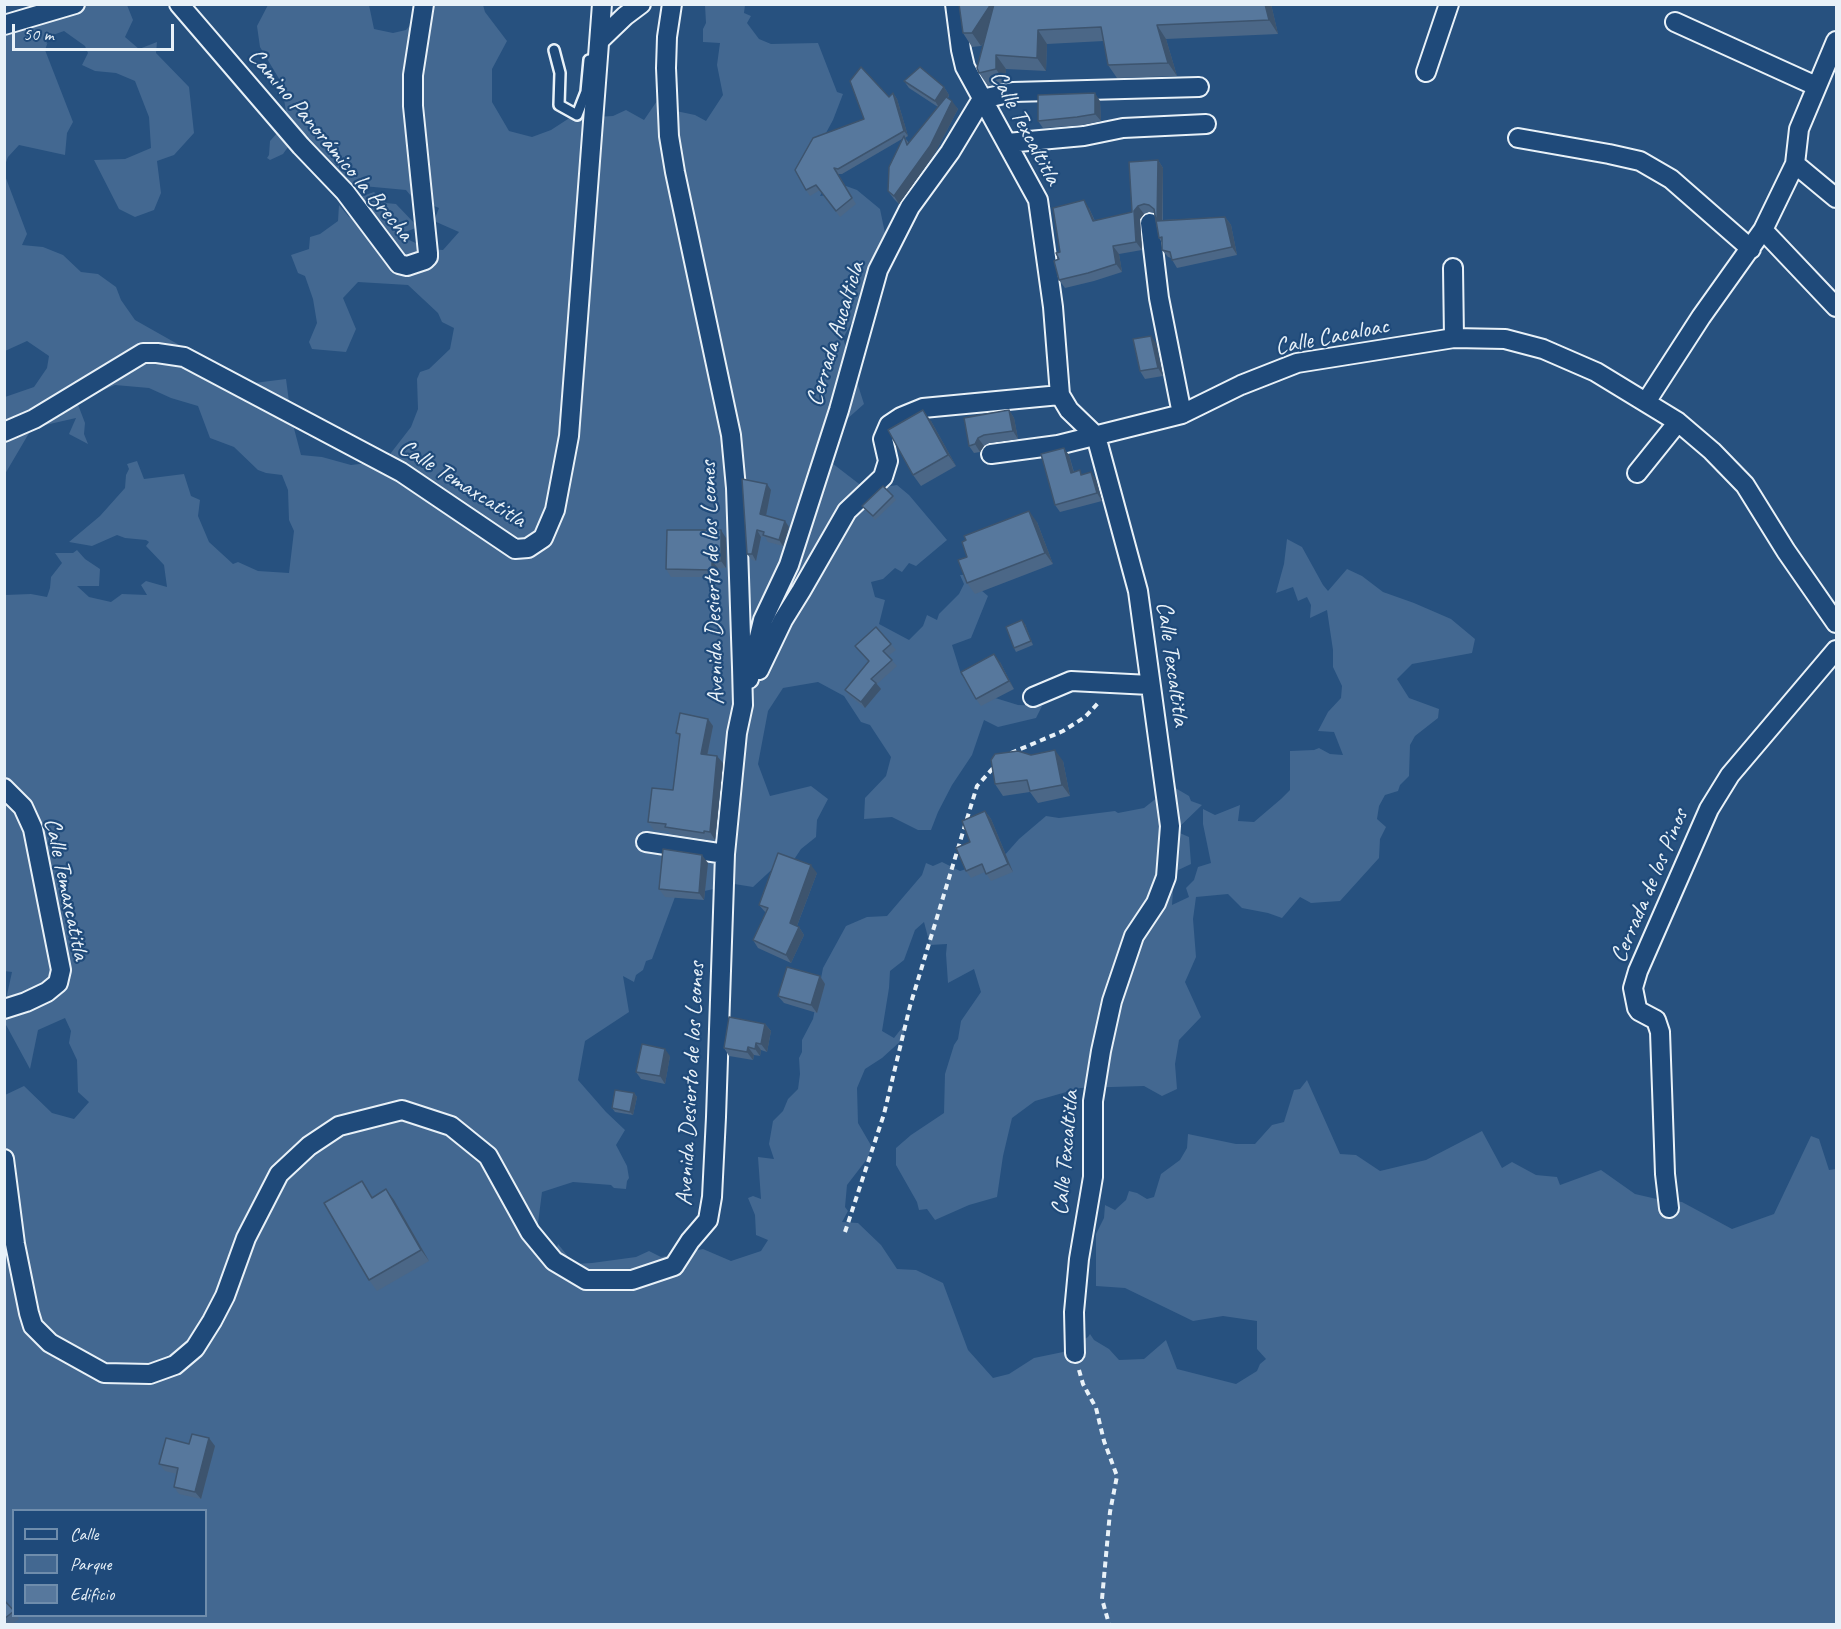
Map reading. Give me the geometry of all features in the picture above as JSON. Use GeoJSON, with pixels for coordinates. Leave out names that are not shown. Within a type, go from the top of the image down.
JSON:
{"type":"FeatureCollection","features":[{"type":"Feature","properties":{"kind":"street"},"geometry":{"type":"LineString","coordinates":[[4,25],[75,4]]}},
{"type":"Feature","properties":{"kind":"street","name":"Camino Panorámico la Brecha"},"geometry":{"type":"LineString","coordinates":[[179,4],[301,146],[345,192],[399,264],[407,266],[428,257],[413,106],[413,75],[424,4]]}},
{"type":"Feature","properties":{"kind":"street","name":"Calle Temaxcatitla"},"geometry":{"type":"LineString","coordinates":[[4,432],[34,419],[143,353],[184,357],[401,472],[515,549],[528,548],[543,538],[555,510],[569,436],[602,4]]}},
{"type":"Feature","properties":{"kind":"street"},"geometry":{"type":"LineString","coordinates":[[600,40],[641,4]]}},
{"type":"Feature","properties":{"kind":"street","name":"Avenida Desierto de los Leones"},"geometry":{"type":"LineString","coordinates":[[4,1159],[15,1244],[33,1326],[50,1343],[104,1373],[150,1374],[175,1365],[195,1348],[225,1296],[246,1238],[279,1174],[309,1146],[339,1126],[402,1110],[451,1126],[488,1156],[530,1232],[555,1261],[586,1280],[633,1280],[674,1266],[690,1241],[708,1220],[716,1117],[725,854],[737,733],[743,705],[736,488],[731,435],[669,136],[666,68],[667,37],[672,4]]}},
{"type":"Feature","properties":{"kind":"street","name":"Calle Texcaltitla"},"geometry":{"type":"LineString","coordinates":[[955,4],[965,67],[1038,200],[1053,307],[1060,395]]}},
{"type":"Feature","properties":{"kind":"street"},"geometry":{"type":"LineString","coordinates":[[1426,72],[1449,4]]}},
{"type":"Feature","properties":{"kind":"street"},"geometry":{"type":"LineString","coordinates":[[1675,22],[1816,86]]}},
{"type":"Feature","properties":{"kind":"street"},"geometry":{"type":"LineString","coordinates":[[1646,402],[1701,317],[1763,230],[1795,164],[1799,129],[1836,41]]}},
{"type":"Feature","properties":{"kind":"street"},"geometry":{"type":"LineString","coordinates":[[982,99],[1013,92],[1199,87]]}},
{"type":"Feature","properties":{"kind":"street","name":"Cerrada Aucalticla"},"geometry":{"type":"LineString","coordinates":[[743,705],[763,620],[789,565],[839,410],[878,270],[910,207],[950,152],[982,99]]}},
{"type":"Feature","properties":{"kind":"street"},"geometry":{"type":"LineString","coordinates":[[1007,143],[1084,136],[1123,128],[1206,124]]}},
{"type":"Feature","properties":{"kind":"street"},"geometry":{"type":"LineString","coordinates":[[1518,138],[1640,161],[1671,179],[1751,249]]}},
{"type":"Feature","properties":{"kind":"street"},"geometry":{"type":"LineString","coordinates":[[1795,164],[1836,198]]}},
{"type":"Feature","properties":{"kind":"street"},"geometry":{"type":"LineString","coordinates":[[1150,223],[1159,298],[1182,414]]}},
{"type":"Feature","properties":{"kind":"street"},"geometry":{"type":"LineString","coordinates":[[1763,230],[1836,307]]}},
{"type":"Feature","properties":{"kind":"street"},"geometry":{"type":"LineString","coordinates":[[1453,268],[1454,338]]}},
{"type":"Feature","properties":{"kind":"street","name":"Calle Cacaloac"},"geometry":{"type":"LineString","coordinates":[[991,454],[1059,445],[1182,414],[1240,384],[1297,363],[1454,338],[1505,339],[1543,349],[1596,372],[1678,422],[1712,451],[1745,485],[1786,552],[1829,596],[1836,623]]}},
{"type":"Feature","properties":{"kind":"street"},"geometry":{"type":"LineString","coordinates":[[743,705],[783,620],[847,512],[883,477],[888,461],[883,439],[889,425],[900,417],[924,408],[1060,395],[1069,410],[1096,436]]}},
{"type":"Feature","properties":{"kind":"street"},"geometry":{"type":"LineString","coordinates":[[1637,472],[1678,422]]}},
{"type":"Feature","properties":{"kind":"street","name":"Calle Texcaltitla"},"geometry":{"type":"LineString","coordinates":[[1075,1353],[1074,1312],[1079,1259],[1093,1177],[1093,1101],[1101,1051],[1112,1001],[1134,936],[1156,903],[1166,877],[1170,826],[1138,591],[1096,436]]}},
{"type":"Feature","properties":{"kind":"street","name":"Cerrada de los Pinos"},"geometry":{"type":"LineString","coordinates":[[1669,1208],[1665,1174],[1660,1032],[1656,1020],[1637,1008],[1633,988],[1638,970],[1709,809],[1730,776],[1836,650]]}},
{"type":"Feature","properties":{"kind":"street"},"geometry":{"type":"LineString","coordinates":[[1033,697],[1071,681],[1150,685]]}},
{"type":"Feature","properties":{"kind":"street","name":"Calle Temaxcatitla"},"geometry":{"type":"LineString","coordinates":[[4,788],[23,807],[33,829],[60,970],[58,983],[47,992],[4,1010]]}},
{"type":"Feature","properties":{"kind":"street"},"geometry":{"type":"LineString","coordinates":[[646,842],[725,854]]}},
{"type":"Feature","properties":{"kind":"lane"},"geometry":{"type":"LineString","coordinates":[[554,50],[560,73],[559,105],[577,115],[586,92],[590,54],[600,40]]}},
{"type":"Feature","properties":{"kind":"path"},"geometry":{"type":"LineString","coordinates":[[1006,755],[1063,731],[1085,717],[1117,684]]}},
{"type":"Feature","properties":{"kind":"path"},"geometry":{"type":"LineString","coordinates":[[845,1232],[884,1114],[910,1006],[977,786],[999,763]]}},
{"type":"Feature","properties":{"kind":"path"},"geometry":{"type":"LineString","coordinates":[[1075,1353],[1083,1384],[1096,1408],[1116,1476],[1110,1512],[1102,1599],[1109,1624]]}},
{"type":"Feature","properties":{"kind":"green space"},"geometry":{"type":"Polygon","coordinates":[[[29,5],[127,5],[133,20],[125,37],[139,49],[157,42],[156,53],[189,87],[194,133],[174,155],[157,161],[161,193],[154,210],[135,217],[119,209],[94,160],[125,159],[151,148],[149,117],[135,81],[116,73],[95,71],[82,65],[88,53],[85,46],[64,31],[50,36],[45,50],[73,122],[67,133],[65,155],[19,145],[8,157],[5,165],[5,20],[29,5]]]}},
{"type":"Feature","properties":{"kind":"green space"},"geometry":{"type":"Polygon","coordinates":[[[268,5],[369,5],[374,29],[393,33],[406,30],[428,5],[483,5],[485,12],[507,41],[492,69],[492,102],[509,131],[532,137],[551,130],[571,117],[574,107],[595,117],[613,116],[626,110],[644,120],[657,101],[676,111],[695,115],[706,121],[723,95],[717,65],[720,43],[703,42],[703,29],[706,23],[705,5],[745,5],[744,13],[751,16],[747,23],[759,39],[771,44],[818,43],[837,92],[843,94],[833,120],[808,166],[826,184],[820,196],[846,186],[857,190],[880,209],[891,262],[843,338],[864,404],[838,427],[828,460],[867,490],[897,485],[909,495],[947,540],[916,566],[909,563],[902,572],[895,568],[883,579],[871,582],[875,597],[885,600],[879,624],[909,640],[923,626],[927,615],[937,620],[939,614],[959,594],[964,584],[960,575],[976,574],[975,585],[988,596],[971,638],[952,645],[961,674],[974,689],[992,697],[1018,705],[1042,706],[1036,718],[998,727],[984,720],[972,755],[952,785],[931,830],[918,830],[892,817],[864,819],[865,798],[886,776],[891,757],[870,725],[861,722],[844,696],[818,682],[783,688],[768,711],[758,764],[770,796],[811,786],[828,799],[817,820],[816,837],[801,849],[789,867],[780,862],[753,887],[728,883],[714,889],[675,897],[652,959],[646,961],[643,970],[636,975],[634,982],[623,976],[629,1012],[585,1041],[578,1080],[625,1130],[616,1145],[627,1166],[629,1178],[626,1189],[614,1188],[611,1185],[573,1182],[542,1192],[536,1239],[556,1251],[558,1244],[574,1264],[636,1257],[649,1251],[661,1257],[703,1249],[731,1261],[761,1251],[768,1240],[756,1235],[755,1215],[748,1198],[753,1196],[761,1199],[758,1157],[774,1159],[769,1144],[773,1121],[798,1089],[802,1040],[813,1019],[823,968],[846,926],[867,917],[887,916],[922,875],[926,863],[933,866],[942,862],[960,871],[1003,857],[1019,839],[1046,816],[1059,818],[1115,811],[1118,813],[1144,808],[1172,786],[1189,796],[1191,801],[1202,805],[1175,831],[1189,837],[1191,864],[1174,872],[1166,880],[1173,890],[1172,905],[1189,897],[1186,888],[1194,880],[1198,867],[1211,863],[1203,824],[1203,809],[1215,815],[1240,805],[1238,821],[1254,822],[1290,790],[1290,751],[1319,748],[1330,754],[1343,755],[1334,732],[1318,731],[1328,712],[1341,698],[1342,686],[1333,667],[1327,610],[1310,618],[1311,605],[1307,597],[1298,601],[1293,587],[1276,593],[1284,564],[1287,539],[1302,547],[1328,591],[1347,569],[1362,576],[1383,592],[1451,619],[1475,639],[1472,653],[1412,664],[1397,679],[1409,698],[1439,709],[1438,718],[1415,736],[1410,745],[1409,776],[1400,785],[1398,791],[1385,795],[1379,806],[1377,819],[1386,827],[1380,839],[1379,858],[1340,901],[1311,903],[1300,897],[1282,918],[1242,908],[1228,894],[1196,897],[1193,919],[1196,957],[1185,982],[1201,1017],[1179,1040],[1175,1064],[1177,1089],[1162,1096],[1144,1086],[1080,1088],[1035,1101],[1012,1118],[997,1197],[969,1205],[935,1220],[927,1209],[919,1210],[917,1202],[896,1165],[896,1148],[944,1113],[945,1074],[958,1039],[961,1021],[981,992],[974,969],[948,983],[947,944],[930,945],[924,922],[915,930],[904,960],[890,971],[882,1031],[894,1038],[905,1024],[903,1039],[882,1058],[865,1069],[857,1088],[858,1123],[872,1147],[867,1159],[847,1185],[845,1207],[848,1211],[842,1222],[858,1223],[881,1245],[897,1269],[916,1270],[943,1283],[968,1350],[993,1378],[1009,1374],[1034,1358],[1063,1352],[1090,1334],[1119,1360],[1144,1359],[1166,1340],[1177,1369],[1236,1384],[1257,1371],[1266,1359],[1257,1349],[1257,1321],[1223,1316],[1193,1321],[1125,1288],[1096,1286],[1096,1234],[1104,1218],[1105,1205],[1115,1210],[1126,1200],[1129,1191],[1147,1199],[1154,1197],[1161,1174],[1180,1160],[1187,1148],[1188,1134],[1236,1144],[1255,1144],[1272,1125],[1284,1122],[1294,1090],[1300,1089],[1307,1080],[1340,1154],[1356,1155],[1380,1171],[1426,1160],[1482,1131],[1502,1168],[1512,1162],[1536,1175],[1557,1177],[1560,1185],[1601,1170],[1635,1194],[1682,1202],[1732,1229],[1774,1214],[1811,1136],[1819,1139],[1829,1170],[1836,1169],[1836,1624],[5,1624],[5,1095],[24,1086],[52,1113],[74,1119],[89,1102],[78,1092],[77,1060],[69,1043],[71,1031],[65,1018],[38,1030],[30,1069],[5,1023],[5,1004],[12,972],[4,971],[6,959],[4,957],[5,595],[31,594],[47,597],[51,577],[62,563],[55,553],[73,553],[77,550],[85,559],[100,569],[99,586],[77,586],[89,597],[111,602],[122,594],[147,595],[141,585],[146,581],[167,587],[164,565],[146,546],[149,542],[146,540],[117,535],[92,546],[69,542],[100,516],[125,488],[129,469],[127,464],[137,461],[144,479],[184,474],[191,496],[200,500],[198,516],[209,542],[233,564],[238,562],[258,571],[289,573],[294,531],[289,520],[288,490],[282,475],[258,470],[234,447],[210,438],[198,406],[171,398],[149,388],[115,385],[77,402],[85,423],[84,434],[88,444],[69,434],[76,418],[32,428],[5,474],[5,397],[34,387],[47,368],[49,356],[27,341],[5,351],[4,173],[27,234],[22,245],[43,247],[63,255],[81,272],[98,274],[116,287],[121,300],[135,320],[181,346],[204,367],[238,385],[286,379],[291,417],[301,455],[322,457],[351,465],[377,462],[387,458],[411,427],[418,409],[417,379],[420,372],[429,369],[450,349],[454,328],[442,322],[438,313],[408,285],[358,282],[343,298],[356,329],[346,352],[312,349],[309,342],[317,323],[313,299],[305,276],[298,273],[291,255],[309,249],[310,237],[320,234],[338,221],[339,205],[349,217],[356,219],[357,198],[374,192],[386,203],[396,204],[418,227],[398,235],[429,249],[443,250],[459,232],[434,221],[439,208],[427,203],[416,202],[406,190],[352,185],[321,156],[307,135],[298,133],[283,154],[270,160],[267,158],[270,141],[280,130],[287,117],[281,82],[260,47],[257,26],[268,5]]]}},
{"type":"Feature","properties":{"kind":"building"},"geometry":{"type":"Polygon","coordinates":[[[959,4],[991,4],[972,33],[963,33],[959,4]]]}},
{"type":"Feature","properties":{"kind":"building"},"geometry":{"type":"Polygon","coordinates":[[[994,4],[1265,4],[1269,20],[1157,25],[1168,63],[1108,65],[1101,27],[1038,30],[1037,58],[996,55],[996,69],[979,73],[977,68],[994,4]]]}},
{"type":"Feature","properties":{"kind":"building"},"geometry":{"type":"Polygon","coordinates":[[[861,67],[889,97],[893,93],[904,131],[838,169],[834,168],[852,198],[836,211],[816,185],[806,190],[795,170],[813,138],[864,119],[850,81],[861,67]]]}},
{"type":"Feature","properties":{"kind":"building"},"geometry":{"type":"Polygon","coordinates":[[[920,67],[944,87],[935,101],[904,81],[920,67]]]}},
{"type":"Feature","properties":{"kind":"building"},"geometry":{"type":"Polygon","coordinates":[[[1095,93],[1095,114],[1038,121],[1038,95],[1095,93]]]}},
{"type":"Feature","properties":{"kind":"building"},"geometry":{"type":"Polygon","coordinates":[[[946,97],[952,101],[930,146],[894,196],[888,191],[889,167],[904,136],[907,145],[946,97]]]}},
{"type":"Feature","properties":{"kind":"building"},"geometry":{"type":"Polygon","coordinates":[[[1158,160],[1157,221],[1225,217],[1232,247],[1172,260],[1170,252],[1162,250],[1162,237],[1159,238],[1154,209],[1144,204],[1138,206],[1134,211],[1136,242],[1113,246],[1116,264],[1059,280],[1054,261],[1059,259],[1056,253],[1060,252],[1053,208],[1084,200],[1093,221],[1132,212],[1129,162],[1158,160]]]}},
{"type":"Feature","properties":{"kind":"building"},"geometry":{"type":"Polygon","coordinates":[[[1151,336],[1158,368],[1140,371],[1133,339],[1151,336]]]}},
{"type":"Feature","properties":{"kind":"building"},"geometry":{"type":"Polygon","coordinates":[[[923,410],[948,455],[913,475],[888,430],[923,410]]]}},
{"type":"Feature","properties":{"kind":"building"},"geometry":{"type":"Polygon","coordinates":[[[1009,410],[1013,431],[984,435],[978,438],[975,444],[969,446],[964,418],[1009,410]]]}},
{"type":"Feature","properties":{"kind":"building"},"geometry":{"type":"Polygon","coordinates":[[[1064,448],[1071,473],[1080,470],[1081,475],[1091,472],[1097,493],[1055,505],[1041,454],[1064,448]]]}},
{"type":"Feature","properties":{"kind":"building"},"geometry":{"type":"Polygon","coordinates":[[[742,479],[767,484],[760,514],[785,521],[779,540],[763,535],[764,532],[757,530],[752,554],[747,554],[742,479]]]}},
{"type":"Feature","properties":{"kind":"building"},"geometry":{"type":"Polygon","coordinates":[[[883,486],[893,496],[873,516],[862,506],[883,486]]]}},
{"type":"Feature","properties":{"kind":"building"},"geometry":{"type":"Polygon","coordinates":[[[1029,511],[1045,553],[967,583],[958,560],[967,557],[962,542],[966,540],[964,536],[1029,511]]]}},
{"type":"Feature","properties":{"kind":"building"},"geometry":{"type":"Polygon","coordinates":[[[667,530],[721,530],[721,561],[712,561],[712,570],[666,569],[667,530]]]}},
{"type":"Feature","properties":{"kind":"building"},"geometry":{"type":"Polygon","coordinates":[[[1022,620],[1031,641],[1014,648],[1006,627],[1022,620]]]}},
{"type":"Feature","properties":{"kind":"building"},"geometry":{"type":"Polygon","coordinates":[[[876,627],[891,644],[883,651],[892,660],[871,679],[876,683],[861,702],[845,690],[869,661],[855,646],[876,627]]]}},
{"type":"Feature","properties":{"kind":"building"},"geometry":{"type":"Polygon","coordinates":[[[994,654],[1009,681],[976,699],[961,672],[994,654]]]}},
{"type":"Feature","properties":{"kind":"building"},"geometry":{"type":"Polygon","coordinates":[[[680,713],[708,719],[701,754],[717,756],[710,832],[665,827],[666,824],[648,822],[652,788],[673,790],[680,734],[676,733],[680,713]]]}},
{"type":"Feature","properties":{"kind":"building"},"geometry":{"type":"Polygon","coordinates":[[[1055,750],[1062,785],[1030,791],[1027,780],[995,784],[991,760],[995,754],[1018,751],[1031,755],[1055,750]]]}},
{"type":"Feature","properties":{"kind":"building"},"geometry":{"type":"Polygon","coordinates":[[[985,811],[1008,864],[986,874],[982,864],[966,871],[956,848],[970,842],[962,821],[985,811]]]}},
{"type":"Feature","properties":{"kind":"building"},"geometry":{"type":"Polygon","coordinates":[[[663,849],[702,855],[699,893],[659,889],[663,849]]]}},
{"type":"Feature","properties":{"kind":"building"},"geometry":{"type":"Polygon","coordinates":[[[778,853],[811,865],[790,923],[799,927],[786,955],[753,940],[768,908],[759,905],[778,853]]]}},
{"type":"Feature","properties":{"kind":"building"},"geometry":{"type":"Polygon","coordinates":[[[787,967],[820,976],[811,1005],[778,996],[787,967]]]}},
{"type":"Feature","properties":{"kind":"building"},"geometry":{"type":"Polygon","coordinates":[[[729,1017],[765,1024],[761,1044],[756,1043],[755,1049],[748,1047],[747,1052],[724,1048],[729,1017]]]}},
{"type":"Feature","properties":{"kind":"building"},"geometry":{"type":"Polygon","coordinates":[[[642,1044],[665,1049],[660,1076],[636,1072],[642,1044]]]}},
{"type":"Feature","properties":{"kind":"building"},"geometry":{"type":"Polygon","coordinates":[[[615,1090],[634,1093],[630,1112],[612,1108],[615,1090]]]}},
{"type":"Feature","properties":{"kind":"building"},"geometry":{"type":"Polygon","coordinates":[[[362,1181],[372,1198],[386,1189],[421,1250],[369,1280],[324,1203],[362,1181]]]}},
{"type":"Feature","properties":{"kind":"building"},"geometry":{"type":"Polygon","coordinates":[[[192,1434],[209,1438],[195,1492],[174,1487],[178,1468],[159,1464],[166,1438],[189,1444],[192,1434]]]}},
{"type":"Feature","properties":{"kind":"building"},"geometry":{"type":"Polygon","coordinates":[[[4,1600],[12,1609],[12,1613],[4,1619],[4,1600]]]}}]}
